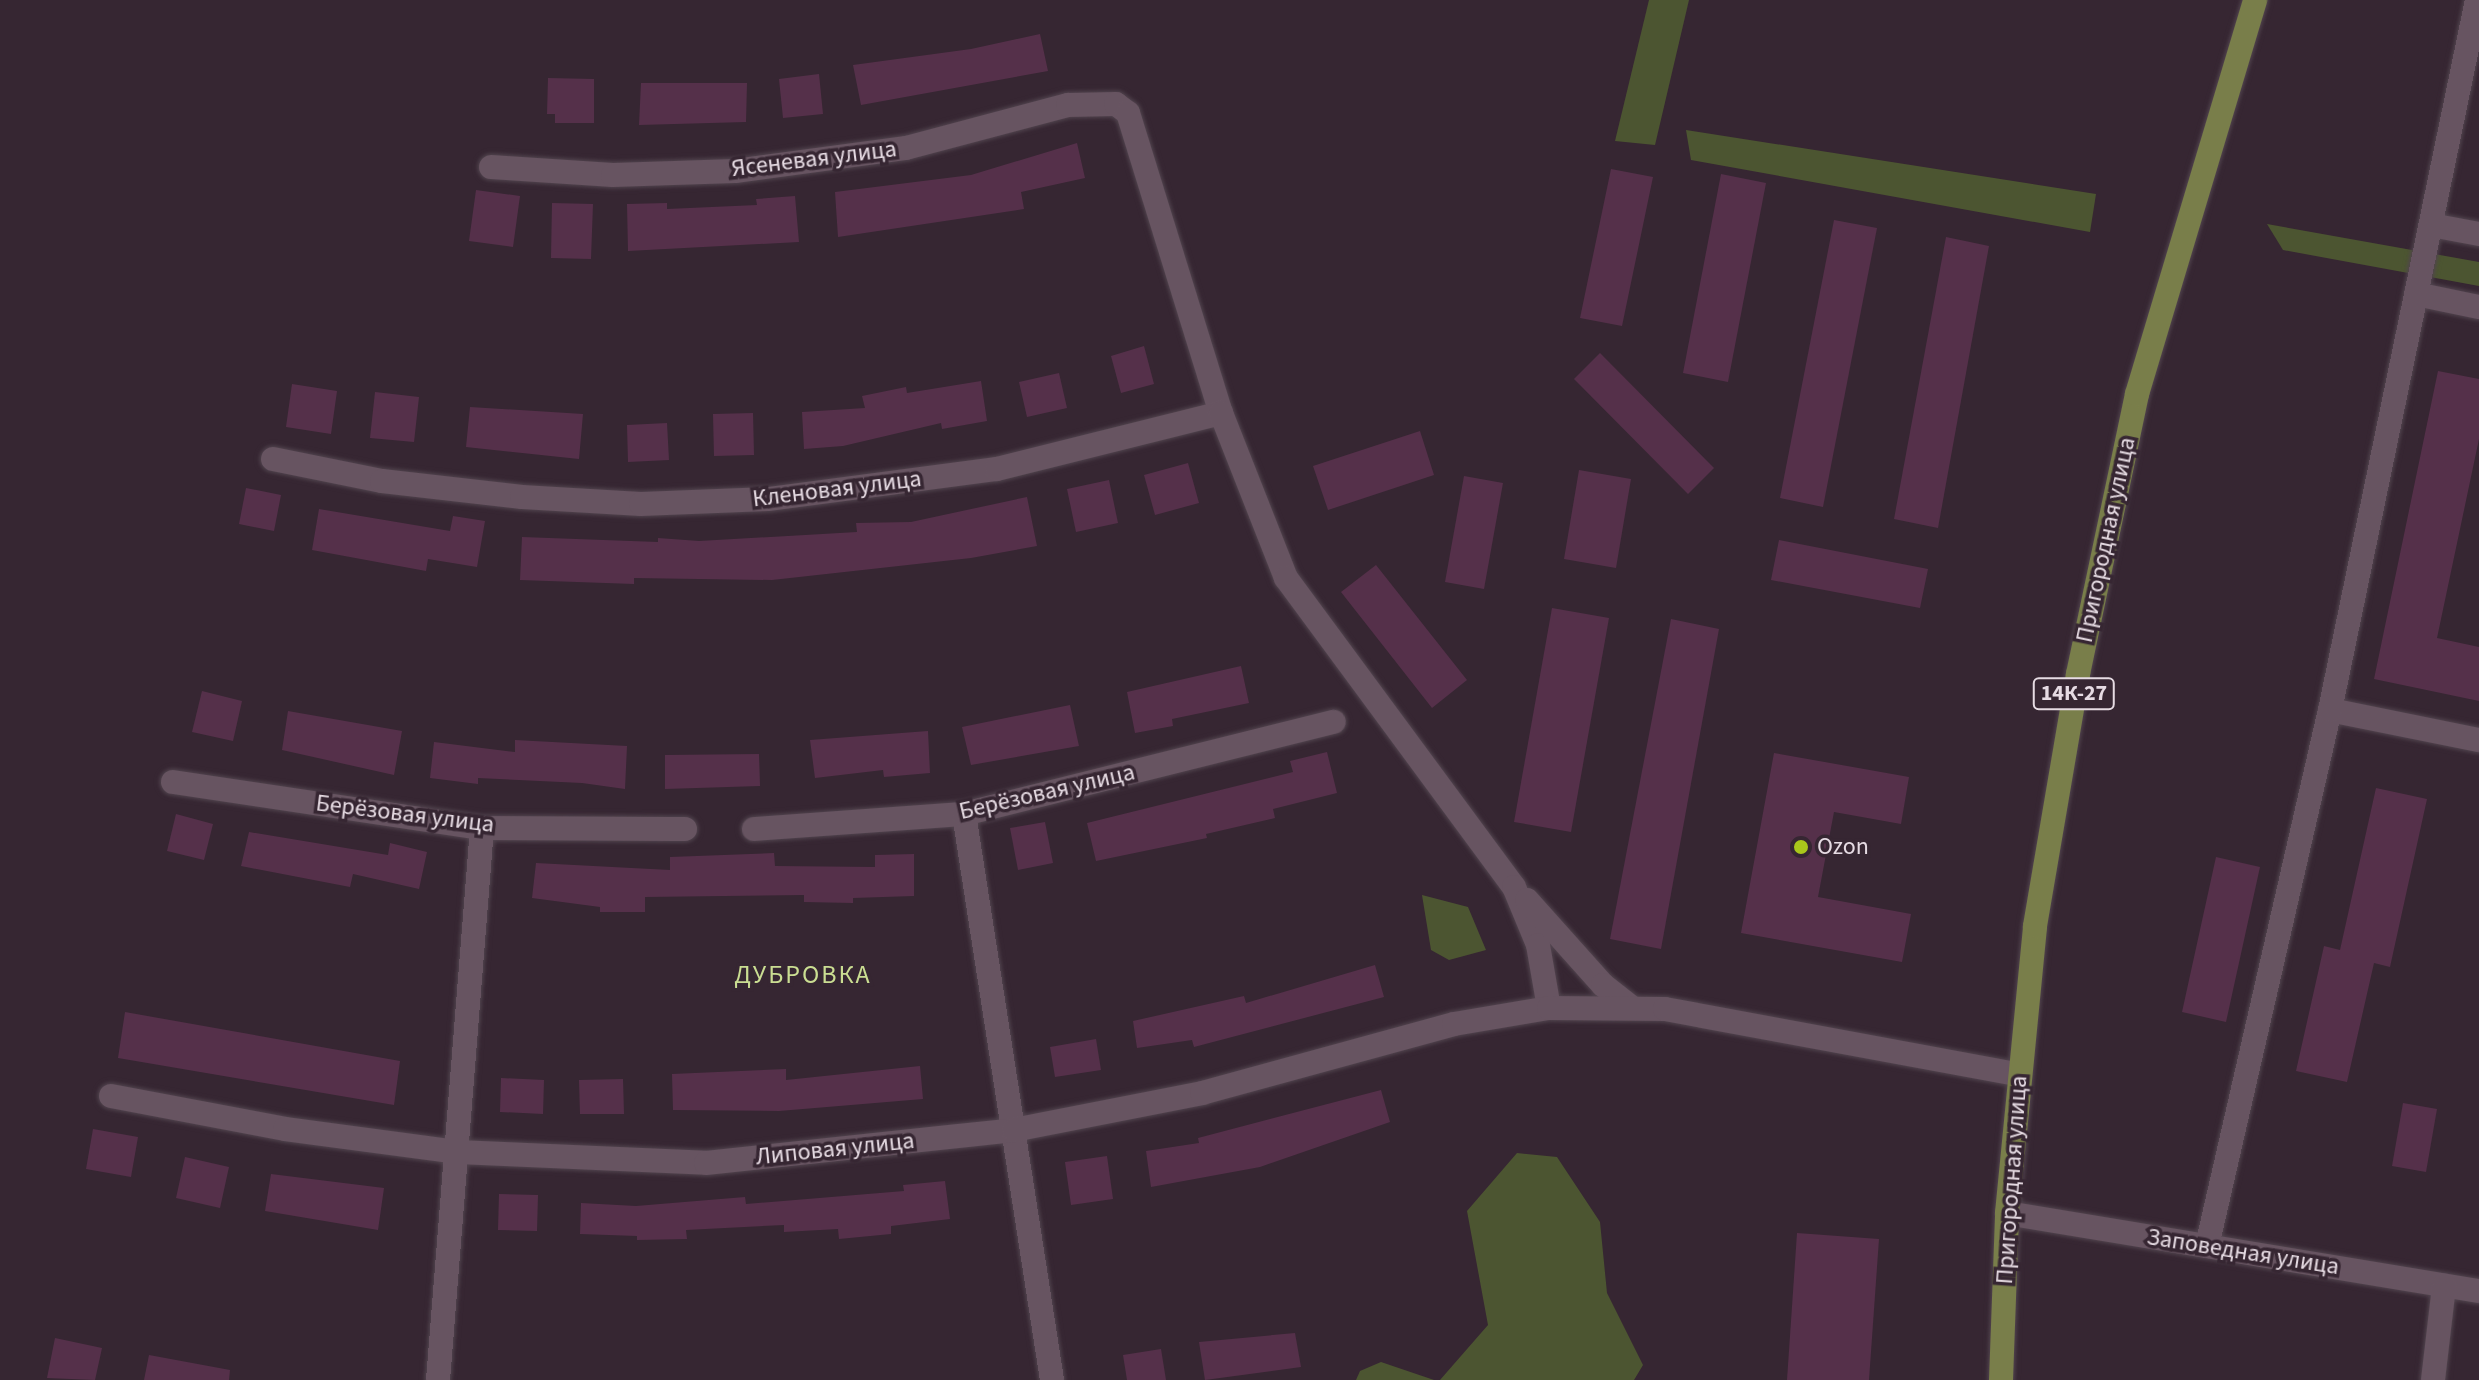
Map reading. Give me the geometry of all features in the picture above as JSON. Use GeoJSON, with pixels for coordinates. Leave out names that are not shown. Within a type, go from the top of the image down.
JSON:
{"type":"FeatureCollection","features":[{"type":"Feature","properties":{"kind":"main road","name":"Пригородная улица"},"geometry":{"type":"LineString","coordinates":[[2001,1380],[2007,1213],[2035,926],[2078,674],[2137,394],[2255,0]]}},
{"type":"Feature","properties":{"kind":"street"},"geometry":{"type":"LineString","coordinates":[[2207,1246],[2330,710],[2477,0]]}},
{"type":"Feature","properties":{"kind":"street","name":"Ясеневая улица"},"geometry":{"type":"LineString","coordinates":[[491,167],[613,175],[735,171],[906,148],[1098,100],[1116,104],[1128,113],[1221,413]]}},
{"type":"Feature","properties":{"kind":"street"},"geometry":{"type":"LineString","coordinates":[[2431,225],[2479,234]]}},
{"type":"Feature","properties":{"kind":"street"},"geometry":{"type":"LineString","coordinates":[[2416,294],[2479,307]]}},
{"type":"Feature","properties":{"kind":"street"},"geometry":{"type":"LineString","coordinates":[[1221,413],[1286,578],[1514,887],[1603,985],[1631,1007]]}},
{"type":"Feature","properties":{"kind":"street","name":"Кленовая улица"},"geometry":{"type":"LineString","coordinates":[[273,459],[382,481],[522,497],[641,504],[768,499],[997,469],[1221,413]]}},
{"type":"Feature","properties":{"kind":"street"},"geometry":{"type":"LineString","coordinates":[[2330,710],[2479,740]]}},
{"type":"Feature","properties":{"kind":"street","name":"Берёзовая улица"},"geometry":{"type":"LineString","coordinates":[[754,829],[964,814],[1334,722]]}},
{"type":"Feature","properties":{"kind":"street","name":"Берёзовая улица"},"geometry":{"type":"LineString","coordinates":[[173,782],[482,828],[685,829]]}},
{"type":"Feature","properties":{"kind":"street"},"geometry":{"type":"LineString","coordinates":[[964,814],[1052,1380]]}},
{"type":"Feature","properties":{"kind":"street"},"geometry":{"type":"LineString","coordinates":[[438,1380],[482,828]]}},
{"type":"Feature","properties":{"kind":"street"},"geometry":{"type":"LineString","coordinates":[[1514,887],[1538,945],[1549,1008]]}},
{"type":"Feature","properties":{"kind":"street","name":"Липовая улица"},"geometry":{"type":"LineString","coordinates":[[111,1096],[285,1129],[458,1152],[706,1163],[1014,1130],[1202,1093],[1454,1024],[1549,1008],[1631,1007],[2020,1075]]}},
{"type":"Feature","properties":{"kind":"street","name":"Заповедная улица"},"geometry":{"type":"LineString","coordinates":[[2007,1213],[2479,1291]]}},
{"type":"Feature","properties":{"kind":"street"},"geometry":{"type":"LineString","coordinates":[[2433,1380],[2444,1286]]}},
{"type":"Feature","properties":{"kind":"green space"},"geometry":{"type":"Polygon","coordinates":[[[1649,0],[1689,0],[1655,145],[1615,141],[1649,0]]]}},
{"type":"Feature","properties":{"kind":"green space"},"geometry":{"type":"Polygon","coordinates":[[[1686,130],[2096,194],[2090,232],[1691,160],[1686,130]]]}},
{"type":"Feature","properties":{"kind":"green space"},"geometry":{"type":"Polygon","coordinates":[[[2267,224],[2479,262],[2479,286],[2283,250],[2267,224]]]}},
{"type":"Feature","properties":{"kind":"green space"},"geometry":{"type":"Polygon","coordinates":[[[1422,895],[1468,907],[1486,950],[1449,960],[1431,950],[1422,895]]]}},
{"type":"Feature","properties":{"kind":"green space"},"geometry":{"type":"Polygon","coordinates":[[[1517,1153],[1557,1157],[1600,1222],[1607,1293],[1643,1365],[1634,1380],[1440,1380],[1488,1325],[1467,1211],[1517,1153]]]}},
{"type":"Feature","properties":{"kind":"green space"},"geometry":{"type":"Polygon","coordinates":[[[1381,1362],[1434,1380],[1356,1380],[1360,1371],[1381,1362]]]}},
{"type":"Feature","properties":{"kind":"building"},"geometry":{"type":"Polygon","coordinates":[[[1040,34],[1048,71],[861,105],[853,65],[971,49],[1040,34]]]}},
{"type":"Feature","properties":{"kind":"building"},"geometry":{"type":"Polygon","coordinates":[[[819,74],[823,114],[783,118],[779,79],[819,74]]]}},
{"type":"Feature","properties":{"kind":"building"},"geometry":{"type":"Polygon","coordinates":[[[548,78],[594,79],[594,123],[555,123],[555,114],[547,114],[548,78]]]}},
{"type":"Feature","properties":{"kind":"building"},"geometry":{"type":"Polygon","coordinates":[[[641,83],[747,83],[746,122],[639,125],[641,83]]]}},
{"type":"Feature","properties":{"kind":"building"},"geometry":{"type":"Polygon","coordinates":[[[1077,143],[1085,178],[1021,192],[1024,209],[838,237],[835,192],[971,175],[1077,143]]]}},
{"type":"Feature","properties":{"kind":"building"},"geometry":{"type":"Polygon","coordinates":[[[1611,169],[1653,177],[1622,326],[1580,318],[1611,169]]]}},
{"type":"Feature","properties":{"kind":"building"},"geometry":{"type":"Polygon","coordinates":[[[1721,174],[1766,183],[1728,382],[1683,373],[1721,174]]]}},
{"type":"Feature","properties":{"kind":"building"},"geometry":{"type":"Polygon","coordinates":[[[476,190],[520,196],[513,247],[469,241],[476,190]]]}},
{"type":"Feature","properties":{"kind":"building"},"geometry":{"type":"Polygon","coordinates":[[[795,196],[799,242],[628,251],[627,204],[667,203],[667,209],[757,205],[756,199],[795,196]]]}},
{"type":"Feature","properties":{"kind":"building"},"geometry":{"type":"Polygon","coordinates":[[[552,203],[593,204],[591,259],[551,258],[552,203]]]}},
{"type":"Feature","properties":{"kind":"building"},"geometry":{"type":"Polygon","coordinates":[[[1834,220],[1877,228],[1823,507],[1780,498],[1834,220]]]}},
{"type":"Feature","properties":{"kind":"building"},"geometry":{"type":"Polygon","coordinates":[[[1946,237],[1989,246],[1938,528],[1894,519],[1946,237]]]}},
{"type":"Feature","properties":{"kind":"building"},"geometry":{"type":"Polygon","coordinates":[[[1144,346],[1154,384],[1121,393],[1111,356],[1144,346]]]}},
{"type":"Feature","properties":{"kind":"building"},"geometry":{"type":"Polygon","coordinates":[[[1600,353],[1714,468],[1688,494],[1574,379],[1600,353]]]}},
{"type":"Feature","properties":{"kind":"building"},"geometry":{"type":"Polygon","coordinates":[[[2438,371],[2479,379],[2479,439],[2437,638],[2479,647],[2479,701],[2374,679],[2438,371]]]}},
{"type":"Feature","properties":{"kind":"building"},"geometry":{"type":"Polygon","coordinates":[[[1059,373],[1067,408],[1027,417],[1019,382],[1059,373]]]}},
{"type":"Feature","properties":{"kind":"building"},"geometry":{"type":"Polygon","coordinates":[[[981,381],[987,421],[942,429],[941,423],[843,446],[804,449],[802,412],[865,408],[862,396],[906,387],[907,393],[981,381]]]}},
{"type":"Feature","properties":{"kind":"building"},"geometry":{"type":"Polygon","coordinates":[[[292,384],[337,391],[331,434],[286,427],[292,384]]]}},
{"type":"Feature","properties":{"kind":"building"},"geometry":{"type":"Polygon","coordinates":[[[375,392],[419,397],[414,442],[370,438],[375,392]]]}},
{"type":"Feature","properties":{"kind":"building"},"geometry":{"type":"Polygon","coordinates":[[[470,407],[583,414],[579,459],[466,447],[470,407]]]}},
{"type":"Feature","properties":{"kind":"building"},"geometry":{"type":"Polygon","coordinates":[[[753,413],[754,455],[714,456],[713,414],[753,413]]]}},
{"type":"Feature","properties":{"kind":"building"},"geometry":{"type":"Polygon","coordinates":[[[667,423],[669,460],[628,462],[627,425],[667,423]]]}},
{"type":"Feature","properties":{"kind":"building"},"geometry":{"type":"Polygon","coordinates":[[[1420,431],[1434,475],[1328,510],[1313,466],[1420,431]]]}},
{"type":"Feature","properties":{"kind":"building"},"geometry":{"type":"Polygon","coordinates":[[[1188,463],[1199,503],[1155,515],[1144,475],[1188,463]]]}},
{"type":"Feature","properties":{"kind":"building"},"geometry":{"type":"Polygon","coordinates":[[[1579,470],[1631,479],[1616,568],[1564,559],[1579,470]]]}},
{"type":"Feature","properties":{"kind":"building"},"geometry":{"type":"Polygon","coordinates":[[[1464,476],[1503,483],[1484,589],[1445,582],[1464,476]]]}},
{"type":"Feature","properties":{"kind":"building"},"geometry":{"type":"Polygon","coordinates":[[[1109,480],[1118,523],[1076,532],[1067,489],[1109,480]]]}},
{"type":"Feature","properties":{"kind":"building"},"geometry":{"type":"Polygon","coordinates":[[[246,488],[281,495],[274,531],[239,524],[246,488]]]}},
{"type":"Feature","properties":{"kind":"building"},"geometry":{"type":"Polygon","coordinates":[[[1027,497],[1037,546],[971,558],[772,580],[634,578],[634,584],[520,580],[522,537],[658,542],[658,538],[699,541],[857,532],[856,523],[911,522],[1027,497]]]}},
{"type":"Feature","properties":{"kind":"building"},"geometry":{"type":"Polygon","coordinates":[[[319,509],[450,531],[453,516],[485,521],[477,567],[428,559],[426,571],[312,550],[319,509]]]}},
{"type":"Feature","properties":{"kind":"building"},"geometry":{"type":"Polygon","coordinates":[[[1779,540],[1928,569],[1920,608],[1771,580],[1779,540]]]}},
{"type":"Feature","properties":{"kind":"building"},"geometry":{"type":"Polygon","coordinates":[[[1376,565],[1467,680],[1432,708],[1341,592],[1376,565]]]}},
{"type":"Feature","properties":{"kind":"building"},"geometry":{"type":"Polygon","coordinates":[[[1552,608],[1609,618],[1571,832],[1514,822],[1552,608]]]}},
{"type":"Feature","properties":{"kind":"building"},"geometry":{"type":"Polygon","coordinates":[[[1671,619],[1719,629],[1661,949],[1610,939],[1671,619]]]}},
{"type":"Feature","properties":{"kind":"building"},"geometry":{"type":"Polygon","coordinates":[[[1241,666],[1249,703],[1172,719],[1173,726],[1135,733],[1127,692],[1241,666]]]}},
{"type":"Feature","properties":{"kind":"building"},"geometry":{"type":"Polygon","coordinates":[[[202,691],[242,701],[233,741],[192,732],[202,691]]]}},
{"type":"Feature","properties":{"kind":"building"},"geometry":{"type":"Polygon","coordinates":[[[1070,705],[1079,746],[971,765],[962,727],[1070,705]]]}},
{"type":"Feature","properties":{"kind":"building"},"geometry":{"type":"Polygon","coordinates":[[[288,711],[402,731],[394,775],[282,750],[288,711]]]}},
{"type":"Feature","properties":{"kind":"building"},"geometry":{"type":"Polygon","coordinates":[[[928,731],[930,773],[884,777],[883,770],[815,778],[810,740],[928,731]]]}},
{"type":"Feature","properties":{"kind":"building"},"geometry":{"type":"Polygon","coordinates":[[[515,740],[627,746],[625,789],[582,783],[478,778],[478,784],[430,778],[434,742],[515,752],[515,740]]]}},
{"type":"Feature","properties":{"kind":"building"},"geometry":{"type":"Polygon","coordinates":[[[1327,752],[1337,793],[1273,809],[1275,818],[1206,834],[1207,838],[1096,861],[1087,823],[1293,772],[1290,761],[1327,752]]]}},
{"type":"Feature","properties":{"kind":"building"},"geometry":{"type":"Polygon","coordinates":[[[1774,753],[1909,777],[1901,824],[1834,812],[1818,897],[1911,914],[1902,962],[1741,933],[1774,753]]]}},
{"type":"Feature","properties":{"kind":"building"},"geometry":{"type":"Polygon","coordinates":[[[759,754],[760,786],[665,789],[665,755],[759,754]]]}},
{"type":"Feature","properties":{"kind":"building"},"geometry":{"type":"Polygon","coordinates":[[[2376,788],[2427,799],[2390,967],[2374,963],[2347,1082],[2296,1071],[2324,946],[2340,950],[2376,788]]]}},
{"type":"Feature","properties":{"kind":"building"},"geometry":{"type":"Polygon","coordinates":[[[176,814],[213,824],[204,860],[167,851],[176,814]]]}},
{"type":"Feature","properties":{"kind":"building"},"geometry":{"type":"Polygon","coordinates":[[[1045,822],[1053,863],[1018,870],[1010,828],[1045,822]]]}},
{"type":"Feature","properties":{"kind":"building"},"geometry":{"type":"Polygon","coordinates":[[[249,832],[388,855],[390,843],[427,852],[419,889],[353,874],[350,887],[241,866],[249,832]]]}},
{"type":"Feature","properties":{"kind":"building"},"geometry":{"type":"Polygon","coordinates":[[[774,853],[775,866],[875,867],[875,855],[914,854],[914,896],[853,898],[853,903],[804,902],[804,895],[645,897],[645,912],[600,912],[600,907],[532,898],[536,863],[670,870],[670,857],[774,853]]]}},
{"type":"Feature","properties":{"kind":"building"},"geometry":{"type":"Polygon","coordinates":[[[2216,857],[2260,867],[2226,1022],[2182,1012],[2216,857]]]}},
{"type":"Feature","properties":{"kind":"building"},"geometry":{"type":"Polygon","coordinates":[[[1375,965],[1384,997],[1194,1047],[1192,1040],[1137,1048],[1133,1021],[1244,996],[1246,1003],[1375,965]]]}},
{"type":"Feature","properties":{"kind":"building"},"geometry":{"type":"Polygon","coordinates":[[[125,1012],[400,1061],[394,1105],[118,1058],[125,1012]]]}},
{"type":"Feature","properties":{"kind":"building"},"geometry":{"type":"Polygon","coordinates":[[[1096,1039],[1101,1070],[1055,1077],[1050,1047],[1096,1039]]]}},
{"type":"Feature","properties":{"kind":"building"},"geometry":{"type":"Polygon","coordinates":[[[920,1066],[923,1099],[779,1111],[673,1110],[672,1074],[786,1069],[786,1080],[920,1066]]]}},
{"type":"Feature","properties":{"kind":"building"},"geometry":{"type":"Polygon","coordinates":[[[501,1078],[544,1080],[543,1114],[500,1112],[501,1078]]]}},
{"type":"Feature","properties":{"kind":"building"},"geometry":{"type":"Polygon","coordinates":[[[623,1079],[624,1114],[580,1114],[579,1080],[623,1079]]]}},
{"type":"Feature","properties":{"kind":"building"},"geometry":{"type":"Polygon","coordinates":[[[1381,1090],[1390,1122],[1260,1167],[1151,1187],[1146,1151],[1199,1143],[1198,1138],[1381,1090]]]}},
{"type":"Feature","properties":{"kind":"building"},"geometry":{"type":"Polygon","coordinates":[[[2403,1103],[2437,1109],[2426,1172],[2392,1166],[2403,1103]]]}},
{"type":"Feature","properties":{"kind":"building"},"geometry":{"type":"Polygon","coordinates":[[[93,1129],[138,1137],[131,1177],[86,1169],[93,1129]]]}},
{"type":"Feature","properties":{"kind":"building"},"geometry":{"type":"Polygon","coordinates":[[[1107,1156],[1113,1199],[1071,1205],[1065,1162],[1107,1156]]]}},
{"type":"Feature","properties":{"kind":"building"},"geometry":{"type":"Polygon","coordinates":[[[185,1157],[229,1167],[220,1208],[176,1198],[185,1157]]]}},
{"type":"Feature","properties":{"kind":"building"},"geometry":{"type":"Polygon","coordinates":[[[271,1174],[384,1188],[378,1230],[265,1211],[271,1174]]]}},
{"type":"Feature","properties":{"kind":"building"},"geometry":{"type":"Polygon","coordinates":[[[945,1181],[950,1219],[891,1226],[891,1234],[839,1239],[838,1229],[784,1232],[784,1225],[686,1230],[687,1239],[637,1240],[637,1236],[580,1234],[581,1203],[636,1206],[745,1197],[746,1204],[904,1191],[903,1185],[945,1181]]]}},
{"type":"Feature","properties":{"kind":"building"},"geometry":{"type":"Polygon","coordinates":[[[499,1194],[538,1195],[537,1231],[498,1230],[499,1194]]]}},
{"type":"Feature","properties":{"kind":"building"},"geometry":{"type":"Polygon","coordinates":[[[1797,1233],[1879,1239],[1869,1380],[1787,1380],[1797,1233]]]}},
{"type":"Feature","properties":{"kind":"building"},"geometry":{"type":"Polygon","coordinates":[[[1295,1333],[1301,1367],[1205,1380],[1199,1342],[1295,1333]]]}},
{"type":"Feature","properties":{"kind":"building"},"geometry":{"type":"Polygon","coordinates":[[[55,1338],[102,1348],[95,1380],[47,1378],[55,1338]]]}},
{"type":"Feature","properties":{"kind":"building"},"geometry":{"type":"Polygon","coordinates":[[[1161,1349],[1166,1380],[1127,1380],[1123,1355],[1161,1349]]]}},
{"type":"Feature","properties":{"kind":"building"},"geometry":{"type":"Polygon","coordinates":[[[149,1355],[230,1370],[229,1380],[144,1380],[149,1355]]]}},
{"type":"Feature","properties":{"kind":"place","name":"Ozon"},"geometry":{"type":"Point","coordinates":[1801,847]}},
{"type":"Feature","properties":{"kind":"district","name":"ДУБРОВКА"},"geometry":{"type":"Point","coordinates":[803,975]}}]}
